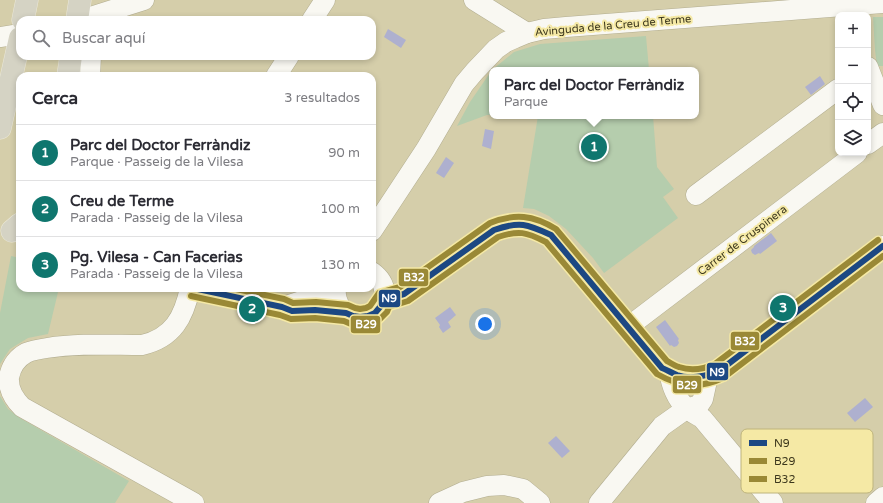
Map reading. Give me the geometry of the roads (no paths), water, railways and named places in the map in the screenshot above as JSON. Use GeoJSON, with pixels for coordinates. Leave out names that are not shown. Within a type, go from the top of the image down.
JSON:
{"type":"FeatureCollection","features":[{"type":"Feature","properties":{"kind":"highway"},"geometry":{"type":"LineString","coordinates":[[24,16],[27,0]]}},
{"type":"Feature","properties":{"kind":"highway"},"geometry":{"type":"LineString","coordinates":[[78,16],[80,0]]}},
{"type":"Feature","properties":{"kind":"highway"},"geometry":{"type":"LineString","coordinates":[[0,128],[15,39]]}},
{"type":"Feature","properties":{"kind":"highway"},"geometry":{"type":"LineString","coordinates":[[69,72],[71,60]]}},
{"type":"Feature","properties":{"kind":"street"},"geometry":{"type":"LineString","coordinates":[[98,16],[144,0]]}},
{"type":"Feature","properties":{"kind":"street"},"geometry":{"type":"LineString","coordinates":[[315,16],[325,0]]}},
{"type":"Feature","properties":{"kind":"street"},"geometry":{"type":"LineString","coordinates":[[474,0],[526,33]]}},
{"type":"Feature","properties":{"kind":"street","name":"Avinguda de la Creu de Terme"},"geometry":{"type":"LineString","coordinates":[[376,225],[426,149],[464,84],[496,49],[506,42],[526,33],[544,29],[566,27],[862,7],[883,3]]}},
{"type":"Feature","properties":{"kind":"street"},"geometry":{"type":"LineString","coordinates":[[90,72],[91,60]]}},
{"type":"Feature","properties":{"kind":"street"},"geometry":{"type":"LineString","coordinates":[[279,72],[286,60]]}},
{"type":"Feature","properties":{"kind":"street"},"geometry":{"type":"LineString","coordinates":[[871,75],[883,105]]}},
{"type":"Feature","properties":{"kind":"street"},"geometry":{"type":"LineString","coordinates":[[696,195],[835,91]]}},
{"type":"Feature","properties":{"kind":"street"},"geometry":{"type":"LineString","coordinates":[[871,142],[883,133]]}},
{"type":"Feature","properties":{"kind":"street","name":"Carrer de Cruspinera"},"geometry":{"type":"LineString","coordinates":[[628,327],[853,156]]}},
{"type":"Feature","properties":{"kind":"street"},"geometry":{"type":"LineString","coordinates":[[210,292],[282,307],[292,311],[315,310],[346,313],[360,317],[368,316],[375,313],[380,307],[379,284],[419,283],[494,230],[519,224],[534,227],[551,235],[662,368],[677,375],[700,377],[719,371],[883,246]]}},
{"type":"Feature","properties":{"kind":"street"},"geometry":{"type":"LineString","coordinates":[[190,292],[182,313],[175,325],[165,336],[151,343],[142,345],[68,346],[32,350],[20,357],[15,362],[9,382],[13,396],[22,407],[194,503]]}},
{"type":"Feature","properties":{"kind":"street"},"geometry":{"type":"LineString","coordinates":[[282,307],[311,298],[323,292]]}},
{"type":"Feature","properties":{"kind":"street"},"geometry":{"type":"LineString","coordinates":[[336,292],[337,300],[346,313]]}},
{"type":"Feature","properties":{"kind":"street"},"geometry":{"type":"LineString","coordinates":[[669,371],[671,383],[678,398],[696,411],[741,465]]}},
{"type":"Feature","properties":{"kind":"street"},"geometry":{"type":"LineString","coordinates":[[696,411],[700,377]]}},
{"type":"Feature","properties":{"kind":"street"},"geometry":{"type":"LineString","coordinates":[[600,503],[662,426],[696,411]]}},
{"type":"Feature","properties":{"kind":"street"},"geometry":{"type":"LineString","coordinates":[[439,503],[463,492],[487,486],[504,485],[523,490],[540,503]]}},
{"type":"Feature","properties":{"kind":"street"},"geometry":{"type":"LineString","coordinates":[[765,493],[773,503]]}},
{"type":"Feature","properties":{"kind":"street"},"geometry":{"type":"LineString","coordinates":[[876,503],[883,497]]}},
{"type":"Feature","properties":{"kind":"water"},"geometry":{"type":"Polygon","coordinates":[[[388,29],[406,40],[401,48],[384,37],[388,29]]]}},
{"type":"Feature","properties":{"kind":"water"},"geometry":{"type":"Polygon","coordinates":[[[820,76],[825,84],[811,95],[805,87],[820,76]]]}},
{"type":"Feature","properties":{"kind":"water"},"geometry":{"type":"Polygon","coordinates":[[[485,129],[494,131],[491,149],[482,146],[485,129]]]}},
{"type":"Feature","properties":{"kind":"water"},"geometry":{"type":"Polygon","coordinates":[[[446,157],[454,163],[444,178],[436,173],[446,157]]]}},
{"type":"Feature","properties":{"kind":"water"},"geometry":{"type":"Polygon","coordinates":[[[771,233],[777,241],[760,254],[755,255],[752,253],[751,250],[754,246],[771,233]]]}},
{"type":"Feature","properties":{"kind":"water"},"geometry":{"type":"Polygon","coordinates":[[[450,307],[456,315],[448,322],[451,327],[443,333],[435,318],[450,307]]]}},
{"type":"Feature","properties":{"kind":"water"},"geometry":{"type":"Polygon","coordinates":[[[665,320],[679,339],[677,346],[670,346],[656,327],[665,320]]]}},
{"type":"Feature","properties":{"kind":"water"},"geometry":{"type":"Polygon","coordinates":[[[865,398],[873,407],[855,422],[847,413],[865,398]]]}},
{"type":"Feature","properties":{"kind":"water"},"geometry":{"type":"Polygon","coordinates":[[[556,436],[570,451],[562,458],[548,443],[556,436]]]}},
{"type":"Feature","properties":{"kind":"place","name":"Parc del Doctor Ferràndiz"},"geometry":{"type":"Point","coordinates":[594,147]}},
{"type":"Feature","properties":{"kind":"place","name":"Pg. Vilesa - Can Facerias"},"geometry":{"type":"Point","coordinates":[783,308]}},
{"type":"Feature","properties":{"kind":"place","name":"Creu de Terme"},"geometry":{"type":"Point","coordinates":[252,309]}}]}
